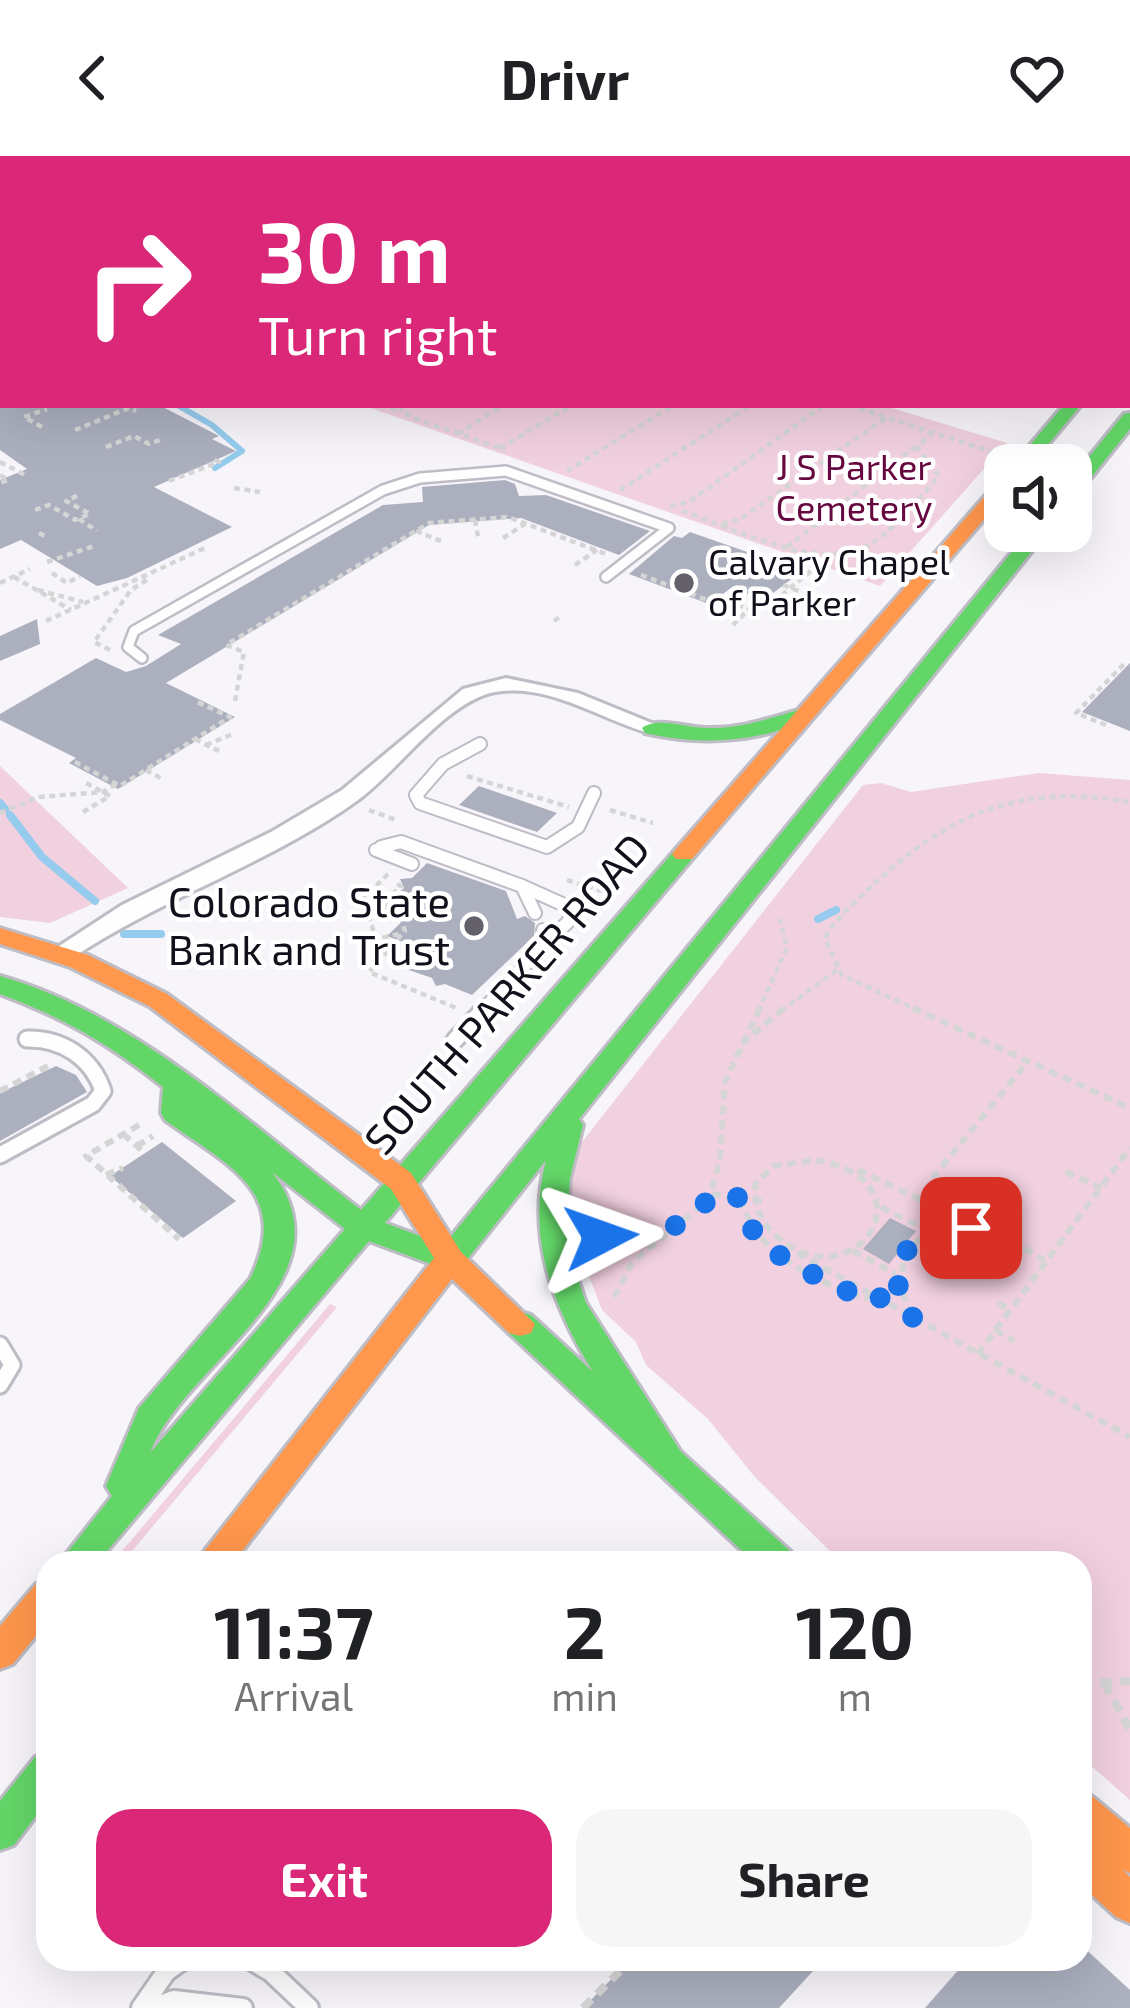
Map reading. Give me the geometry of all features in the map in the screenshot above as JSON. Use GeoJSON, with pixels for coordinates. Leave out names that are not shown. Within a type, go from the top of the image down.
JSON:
{"type":"FeatureCollection","features":[{"type":"Feature","properties":{"kind":"main road"},"geometry":{"type":"LineString","coordinates":[[1040,444],[1070,408]]}},
{"type":"Feature","properties":{"kind":"main road"},"geometry":{"type":"LineString","coordinates":[[1098,458],[1106,408]]}},
{"type":"Feature","properties":{"kind":"main road"},"geometry":{"type":"LineString","coordinates":[[1092,465],[1130,418]]}},
{"type":"Feature","properties":{"kind":"main road","name":"SOUTH PARKER ROAD"},"geometry":{"type":"LineString","coordinates":[[86,1551],[361,1226],[984,508]]}},
{"type":"Feature","properties":{"kind":"main road"},"geometry":{"type":"LineString","coordinates":[[221,1551],[1022,552]]}},
{"type":"Feature","properties":{"kind":"main road"},"geometry":{"type":"LineString","coordinates":[[653,728],[714,741],[740,740],[808,712]]}},
{"type":"Feature","properties":{"kind":"main road"},"geometry":{"type":"LineString","coordinates":[[653,728],[702,750],[714,765],[722,811]]}},
{"type":"Feature","properties":{"kind":"main road"},"geometry":{"type":"LineString","coordinates":[[0,936],[60,954],[177,1012],[400,1181],[451,1260],[765,1551]]}},
{"type":"Feature","properties":{"kind":"main road"},"geometry":{"type":"LineString","coordinates":[[0,966],[38,964],[60,954]]}},
{"type":"Feature","properties":{"kind":"main road"},"geometry":{"type":"LineString","coordinates":[[0,985],[98,1024],[361,1226],[451,1260]]}},
{"type":"Feature","properties":{"kind":"main road"},"geometry":{"type":"LineString","coordinates":[[107,1527],[150,1418],[260,1288],[281,1248],[282,1221],[271,1194],[175,1113],[177,1082]]}},
{"type":"Feature","properties":{"kind":"main road"},"geometry":{"type":"LineString","coordinates":[[577,1102],[551,1190],[553,1258],[578,1312],[667,1457]]}},
{"type":"Feature","properties":{"kind":"main road"},"geometry":{"type":"LineString","coordinates":[[6,1641],[36,1608]]}},
{"type":"Feature","properties":{"kind":"main road"},"geometry":{"type":"LineString","coordinates":[[0,1831],[36,1785]]}},
{"type":"Feature","properties":{"kind":"main road"},"geometry":{"type":"LineString","coordinates":[[1092,1821],[1130,1854]]}},
{"type":"Feature","properties":{"kind":"main road"},"geometry":{"type":"LineString","coordinates":[[1092,1869],[1130,1903]]}},
{"type":"Feature","properties":{"kind":"street"},"geometry":{"type":"LineString","coordinates":[[60,954],[106,922],[346,798],[474,691],[508,685],[532,688],[653,728]]}},
{"type":"Feature","properties":{"kind":"lane"},"geometry":{"type":"LineString","coordinates":[[142,658],[128,647],[134,632],[383,490],[420,478],[514,472],[667,525],[669,532],[606,577]]}},
{"type":"Feature","properties":{"kind":"lane"},"geometry":{"type":"LineString","coordinates":[[480,744],[460,750],[421,787],[416,795],[420,803],[547,847],[565,841],[579,827],[594,793]]}},
{"type":"Feature","properties":{"kind":"lane"},"geometry":{"type":"LineString","coordinates":[[407,864],[379,848],[400,842],[571,908],[569,921],[546,935],[455,1040]]}},
{"type":"Feature","properties":{"kind":"lane"},"geometry":{"type":"LineString","coordinates":[[522,886],[535,913]]}},
{"type":"Feature","properties":{"kind":"lane"},"geometry":{"type":"LineString","coordinates":[[0,1155],[93,1104],[102,1093],[100,1079],[72,1052],[48,1039],[27,1039]]}},
{"type":"Feature","properties":{"kind":"lane"},"geometry":{"type":"LineString","coordinates":[[0,1384],[12,1365],[1,1349]]}},
{"type":"Feature","properties":{"kind":"lane"},"geometry":{"type":"LineString","coordinates":[[142,2008],[167,1971]]}},
{"type":"Feature","properties":{"kind":"lane"},"geometry":{"type":"LineString","coordinates":[[264,1971],[309,2008]]}},
{"type":"Feature","properties":{"kind":"lane"},"geometry":{"type":"LineString","coordinates":[[153,2008],[174,2000],[243,2008]]}},
{"type":"Feature","properties":{"kind":"path"},"geometry":{"type":"LineString","coordinates":[[75,430],[129,408],[136,411]]}},
{"type":"Feature","properties":{"kind":"path"},"geometry":{"type":"LineString","coordinates":[[400,408],[522,456]]}},
{"type":"Feature","properties":{"kind":"path"},"geometry":{"type":"LineString","coordinates":[[458,434],[497,408]]}},
{"type":"Feature","properties":{"kind":"path"},"geometry":{"type":"LineString","coordinates":[[500,448],[567,408]]}},
{"type":"Feature","properties":{"kind":"path"},"geometry":{"type":"LineString","coordinates":[[585,478],[567,471],[669,408]]}},
{"type":"Feature","properties":{"kind":"path"},"geometry":{"type":"LineString","coordinates":[[620,490],[746,408]]}},
{"type":"Feature","properties":{"kind":"path"},"geometry":{"type":"LineString","coordinates":[[820,408],[689,502],[666,506],[834,559],[870,546],[939,476],[917,445]]}},
{"type":"Feature","properties":{"kind":"path"},"geometry":{"type":"LineString","coordinates":[[858,408],[984,451]]}},
{"type":"Feature","properties":{"kind":"path"},"geometry":{"type":"LineString","coordinates":[[42,427],[23,417],[47,409]]}},
{"type":"Feature","properties":{"kind":"path"},"geometry":{"type":"LineString","coordinates":[[718,524],[740,519],[886,418]]}},
{"type":"Feature","properties":{"kind":"path"},"geometry":{"type":"LineString","coordinates":[[787,547],[931,433]]}},
{"type":"Feature","properties":{"kind":"path"},"geometry":{"type":"LineString","coordinates":[[106,447],[137,437],[149,444],[160,440]]}},
{"type":"Feature","properties":{"kind":"path"},"geometry":{"type":"LineString","coordinates":[[169,481],[219,462],[211,458]]}},
{"type":"Feature","properties":{"kind":"path"},"geometry":{"type":"LineString","coordinates":[[0,462],[27,476]]}},
{"type":"Feature","properties":{"kind":"path"},"geometry":{"type":"LineString","coordinates":[[602,484],[635,495]]}},
{"type":"Feature","properties":{"kind":"path"},"geometry":{"type":"LineString","coordinates":[[233,488],[260,492]]}},
{"type":"Feature","properties":{"kind":"path"},"geometry":{"type":"LineString","coordinates":[[79,495],[66,501],[89,514],[80,518]]}},
{"type":"Feature","properties":{"kind":"path"},"geometry":{"type":"LineString","coordinates":[[35,510],[49,505],[97,531]]}},
{"type":"Feature","properties":{"kind":"path"},"geometry":{"type":"LineString","coordinates":[[235,700],[244,652],[226,645],[429,523],[508,517],[616,558]]}},
{"type":"Feature","properties":{"kind":"path"},"geometry":{"type":"LineString","coordinates":[[475,520],[478,537]]}},
{"type":"Feature","properties":{"kind":"path"},"geometry":{"type":"LineString","coordinates":[[503,538],[525,524]]}},
{"type":"Feature","properties":{"kind":"path"},"geometry":{"type":"LineString","coordinates":[[416,531],[443,542]]}},
{"type":"Feature","properties":{"kind":"path"},"geometry":{"type":"LineString","coordinates":[[46,621],[205,548],[195,543]]}},
{"type":"Feature","properties":{"kind":"path"},"geometry":{"type":"LineString","coordinates":[[46,562],[94,546]]}},
{"type":"Feature","properties":{"kind":"path"},"geometry":{"type":"LineString","coordinates":[[575,565],[597,550]]}},
{"type":"Feature","properties":{"kind":"path"},"geometry":{"type":"LineString","coordinates":[[0,583],[30,569]]}},
{"type":"Feature","properties":{"kind":"path"},"geometry":{"type":"LineString","coordinates":[[134,570],[144,575]]}},
{"type":"Feature","properties":{"kind":"path"},"geometry":{"type":"LineString","coordinates":[[733,625],[758,600],[771,604],[786,586],[812,570]]}},
{"type":"Feature","properties":{"kind":"path"},"geometry":{"type":"LineString","coordinates":[[631,571],[715,603],[720,598],[749,609]]}},
{"type":"Feature","properties":{"kind":"path"},"geometry":{"type":"LineString","coordinates":[[52,573],[67,583],[80,577]]}},
{"type":"Feature","properties":{"kind":"path"},"geometry":{"type":"LineString","coordinates":[[14,577],[71,610]]}},
{"type":"Feature","properties":{"kind":"path"},"geometry":{"type":"LineString","coordinates":[[786,586],[803,593]]}},
{"type":"Feature","properties":{"kind":"path"},"geometry":{"type":"LineString","coordinates":[[36,590],[86,603]]}},
{"type":"Feature","properties":{"kind":"path"},"geometry":{"type":"LineString","coordinates":[[1106,725],[1076,713],[1126,662]]}},
{"type":"Feature","properties":{"kind":"path"},"geometry":{"type":"LineString","coordinates":[[0,813],[38,797],[104,792],[230,717],[195,700]]}},
{"type":"Feature","properties":{"kind":"path"},"geometry":{"type":"LineString","coordinates":[[206,745],[235,733],[218,724]]}},
{"type":"Feature","properties":{"kind":"path"},"geometry":{"type":"LineString","coordinates":[[195,739],[224,753]]}},
{"type":"Feature","properties":{"kind":"path"},"geometry":{"type":"LineString","coordinates":[[75,762],[117,784]]}},
{"type":"Feature","properties":{"kind":"path"},"geometry":{"type":"LineString","coordinates":[[146,770],[164,780]]}},
{"type":"Feature","properties":{"kind":"path"},"geometry":{"type":"LineString","coordinates":[[460,773],[525,798],[580,808]]}},
{"type":"Feature","properties":{"kind":"path"},"geometry":{"type":"LineString","coordinates":[[83,812],[110,796],[86,783]]}},
{"type":"Feature","properties":{"kind":"path"},"geometry":{"type":"LineString","coordinates":[[1130,802],[1035,796],[985,807],[943,825],[902,856],[825,938],[837,970],[1130,1108]]}},
{"type":"Feature","properties":{"kind":"path"},"geometry":{"type":"LineString","coordinates":[[620,811],[629,801]]}},
{"type":"Feature","properties":{"kind":"path"},"geometry":{"type":"LineString","coordinates":[[595,809],[620,811],[653,823]]}},
{"type":"Feature","properties":{"kind":"path"},"geometry":{"type":"LineString","coordinates":[[404,933],[376,939],[363,899],[364,892],[407,864]]}},
{"type":"Feature","properties":{"kind":"path"},"geometry":{"type":"LineString","coordinates":[[401,886],[382,904],[400,916],[404,933]]}},
{"type":"Feature","properties":{"kind":"path"},"geometry":{"type":"LineString","coordinates":[[612,1304],[625,1270],[665,1232],[696,1214],[712,1193],[724,1085],[752,1012],[787,958],[788,932],[780,919]]}},
{"type":"Feature","properties":{"kind":"path"},"geometry":{"type":"LineString","coordinates":[[404,933],[369,972],[467,1012]]}},
{"type":"Feature","properties":{"kind":"path"},"geometry":{"type":"LineString","coordinates":[[739,1046],[771,1025],[817,980],[837,970]]}},
{"type":"Feature","properties":{"kind":"path"},"geometry":{"type":"LineString","coordinates":[[0,1090],[65,1056]]}},
{"type":"Feature","properties":{"kind":"path"},"geometry":{"type":"LineString","coordinates":[[923,1199],[940,1178],[934,1175],[1028,1061]]}},
{"type":"Feature","properties":{"kind":"path"},"geometry":{"type":"LineString","coordinates":[[152,1117],[86,1156],[179,1239]]}},
{"type":"Feature","properties":{"kind":"path"},"geometry":{"type":"LineString","coordinates":[[123,1134],[145,1153]]}},
{"type":"Feature","properties":{"kind":"path"},"geometry":{"type":"LineString","coordinates":[[978,1354],[1130,1148]]}},
{"type":"Feature","properties":{"kind":"path"},"geometry":{"type":"LineString","coordinates":[[1046,1261],[923,1199],[849,1167],[817,1160],[784,1164],[764,1176],[753,1200],[762,1228],[797,1252],[1130,1437]]}},
{"type":"Feature","properties":{"kind":"path"},"geometry":{"type":"LineString","coordinates":[[849,1167],[868,1182],[881,1207],[930,1232],[986,1230]]}},
{"type":"Feature","properties":{"kind":"path"},"geometry":{"type":"LineString","coordinates":[[106,1175],[123,1168]]}},
{"type":"Feature","properties":{"kind":"path"},"geometry":{"type":"LineString","coordinates":[[1066,1172],[1101,1188]]}},
{"type":"Feature","properties":{"kind":"path"},"geometry":{"type":"LineString","coordinates":[[712,1193],[741,1198],[750,1228],[772,1250],[853,1294],[866,1298],[872,1293]]}},
{"type":"Feature","properties":{"kind":"path"},"geometry":{"type":"LineString","coordinates":[[753,1200],[768,1202]]}},
{"type":"Feature","properties":{"kind":"path"},"geometry":{"type":"LineString","coordinates":[[797,1252],[826,1256],[853,1250],[874,1232],[881,1207]]}},
{"type":"Feature","properties":{"kind":"path"},"geometry":{"type":"LineString","coordinates":[[588,1238],[665,1232]]}},
{"type":"Feature","properties":{"kind":"path"},"geometry":{"type":"LineString","coordinates":[[914,1318],[899,1296],[896,1274],[911,1245],[930,1232]]}},
{"type":"Feature","properties":{"kind":"path"},"geometry":{"type":"LineString","coordinates":[[853,1250],[896,1274]]}},
{"type":"Feature","properties":{"kind":"path"},"geometry":{"type":"LineString","coordinates":[[998,1303],[1010,1310]]}},
{"type":"Feature","properties":{"kind":"path"},"geometry":{"type":"LineString","coordinates":[[995,1330],[1015,1341]]}},
{"type":"Feature","properties":{"kind":"path"},"geometry":{"type":"LineString","coordinates":[[1092,1684],[1130,1682]]}},
{"type":"Feature","properties":{"kind":"path"},"geometry":{"type":"LineString","coordinates":[[1104,1683],[1130,1729]]}},
{"type":"Feature","properties":{"kind":"path"},"geometry":{"type":"LineString","coordinates":[[583,2008],[620,1971]]}},
{"type":"Feature","properties":{"kind":"green space","name":"J S Parker Cemetery"},"geometry":{"type":"Polygon","coordinates":[[[371,408],[892,408],[1007,443],[984,444],[984,469],[880,586],[371,408]]]}},
{"type":"Feature","properties":{"kind":"green space"},"geometry":{"type":"Polygon","coordinates":[[[0,766],[128,888],[50,923],[0,917],[0,766]]]}},
{"type":"Feature","properties":{"kind":"green space"},"geometry":{"type":"Polygon","coordinates":[[[1039,773],[1130,780],[1130,1800],[1092,1767],[1092,1551],[830,1551],[754,1476],[708,1419],[646,1365],[636,1342],[602,1310],[562,1205],[578,1147],[863,785],[881,783],[911,792],[1039,773]]]}},
{"type":"Feature","properties":{"kind":"green space"},"geometry":{"type":"Polygon","coordinates":[[[330,1304],[337,1307],[132,1551],[122,1551],[330,1304]]]}},
{"type":"Feature","properties":{"kind":"building"},"geometry":{"type":"Polygon","coordinates":[[[0,408],[165,408],[219,436],[212,439],[236,451],[154,487],[232,527],[127,578],[97,586],[21,540],[0,549],[0,480],[27,469],[0,450],[0,408]]]}},
{"type":"Feature","properties":{"kind":"building"},"geometry":{"type":"Polygon","coordinates":[[[505,480],[515,484],[519,496],[546,495],[650,531],[619,555],[521,518],[429,525],[166,683],[235,717],[118,789],[69,763],[76,758],[0,720],[0,714],[96,658],[126,672],[146,666],[181,644],[158,635],[383,505],[423,502],[422,487],[505,480]]]}},
{"type":"Feature","properties":{"kind":"building"},"geometry":{"type":"Polygon","coordinates":[[[690,532],[802,571],[764,600],[731,588],[709,604],[629,574],[674,536],[682,538],[690,532]]]}},
{"type":"Feature","properties":{"kind":"building"},"geometry":{"type":"Polygon","coordinates":[[[37,619],[40,644],[0,661],[0,636],[37,619]]]}},
{"type":"Feature","properties":{"kind":"building"},"geometry":{"type":"Polygon","coordinates":[[[1130,663],[1130,731],[1082,712],[1130,663]]]}},
{"type":"Feature","properties":{"kind":"building"},"geometry":{"type":"Polygon","coordinates":[[[479,786],[557,813],[537,832],[459,805],[479,786]]]}},
{"type":"Feature","properties":{"kind":"building","name":"Colorado State Bank and Trust"},"geometry":{"type":"Polygon","coordinates":[[[427,863],[506,891],[517,919],[525,916],[535,923],[534,936],[472,995],[445,984],[436,986],[432,978],[406,969],[424,950],[387,936],[411,913],[386,904],[404,888],[400,879],[412,878],[427,863]]]}},
{"type":"Feature","properties":{"kind":"building"},"geometry":{"type":"Polygon","coordinates":[[[56,1066],[76,1075],[87,1092],[0,1141],[0,1093],[56,1066]]]}},
{"type":"Feature","properties":{"kind":"building"},"geometry":{"type":"Polygon","coordinates":[[[162,1142],[236,1201],[183,1238],[110,1176],[162,1142]]]}},
{"type":"Feature","properties":{"kind":"building"},"geometry":{"type":"Polygon","coordinates":[[[890,1218],[916,1231],[889,1264],[863,1249],[890,1218]]]}},
{"type":"Feature","properties":{"kind":"building"},"geometry":{"type":"Polygon","coordinates":[[[1092,1955],[1130,1990],[1130,2008],[925,2008],[957,1971],[1092,1971],[1092,1955]]]}},
{"type":"Feature","properties":{"kind":"building"},"geometry":{"type":"Polygon","coordinates":[[[619,1971],[813,1971],[779,2008],[583,2008],[619,1971]]]}},
{"type":"Feature","properties":{"kind":"waterway"},"geometry":{"type":"LineString","coordinates":[[182,408],[242,451],[215,468]]}},
{"type":"Feature","properties":{"kind":"waterway"},"geometry":{"type":"LineString","coordinates":[[0,803],[5,809]]}},
{"type":"Feature","properties":{"kind":"waterway"},"geometry":{"type":"LineString","coordinates":[[10,815],[42,857],[95,901]]}},
{"type":"Feature","properties":{"kind":"waterway"},"geometry":{"type":"LineString","coordinates":[[818,919],[836,910]]}},
{"type":"Feature","properties":{"kind":"waterway"},"geometry":{"type":"LineString","coordinates":[[124,934],[161,934]]}},
{"type":"Feature","properties":{"kind":"traffic: fast"},"geometry":{"type":"LineString","coordinates":[[1040,444],[1070,408]]}},
{"type":"Feature","properties":{"kind":"traffic: fast"},"geometry":{"type":"LineString","coordinates":[[1092,465],[1130,418]]}},
{"type":"Feature","properties":{"kind":"traffic: fast"},"geometry":{"type":"LineString","coordinates":[[444,1267],[1022,552]]}},
{"type":"Feature","properties":{"kind":"traffic: fast"},"geometry":{"type":"LineString","coordinates":[[653,728],[729,735],[765,729],[802,715]]}},
{"type":"Feature","properties":{"kind":"traffic: fast"},"geometry":{"type":"LineString","coordinates":[[86,1551],[684,854]]}},
{"type":"Feature","properties":{"kind":"traffic: fast"},"geometry":{"type":"LineString","coordinates":[[0,985],[62,1007],[115,1035],[361,1226],[451,1260]]}},
{"type":"Feature","properties":{"kind":"traffic: fast"},"geometry":{"type":"LineString","coordinates":[[123,1486],[150,1418],[262,1286],[276,1257],[281,1227],[273,1196],[254,1171],[175,1113],[177,1082]]}},
{"type":"Feature","properties":{"kind":"traffic: fast"},"geometry":{"type":"LineString","coordinates":[[569,1125],[556,1178],[553,1224],[558,1265],[589,1339],[667,1457]]}},
{"type":"Feature","properties":{"kind":"traffic: fast"},"geometry":{"type":"LineString","coordinates":[[520,1324],[766,1551]]}},
{"type":"Feature","properties":{"kind":"traffic: fast"},"geometry":{"type":"LineString","coordinates":[[0,1831],[36,1785]]}},
{"type":"Feature","properties":{"kind":"traffic: slow"},"geometry":{"type":"LineString","coordinates":[[684,854],[984,508]]}},
{"type":"Feature","properties":{"kind":"traffic: slow"},"geometry":{"type":"LineString","coordinates":[[0,936],[79,961],[158,1000],[401,1181],[451,1260],[520,1324]]}},
{"type":"Feature","properties":{"kind":"traffic: slow"},"geometry":{"type":"LineString","coordinates":[[221,1551],[444,1267]]}},
{"type":"Feature","properties":{"kind":"traffic: slow"},"geometry":{"type":"LineString","coordinates":[[0,1652],[36,1609]]}},
{"type":"Feature","properties":{"kind":"traffic: slow"},"geometry":{"type":"LineString","coordinates":[[1092,1821],[1130,1854]]}},
{"type":"Feature","properties":{"kind":"traffic: slow"},"geometry":{"type":"LineString","coordinates":[[1092,1869],[1130,1903]]}},
{"type":"Feature","properties":{"kind":"place","name":"Calvary Chapel of Parker"},"geometry":{"type":"Point","coordinates":[684,583]}},
{"type":"Feature","properties":{"kind":"place","name":"Colorado State Bank and Trust"},"geometry":{"type":"Point","coordinates":[474,926]}},
{"type":"Feature","properties":{"kind":"route"},"geometry":{"type":"LineString","coordinates":[[601,1237],[665,1232],[696,1214],[712,1193],[741,1198],[750,1228],[772,1250],[853,1294],[866,1298],[872,1293],[914,1318],[899,1296],[896,1274],[901,1259],[930,1232],[971,1228]]}}]}
